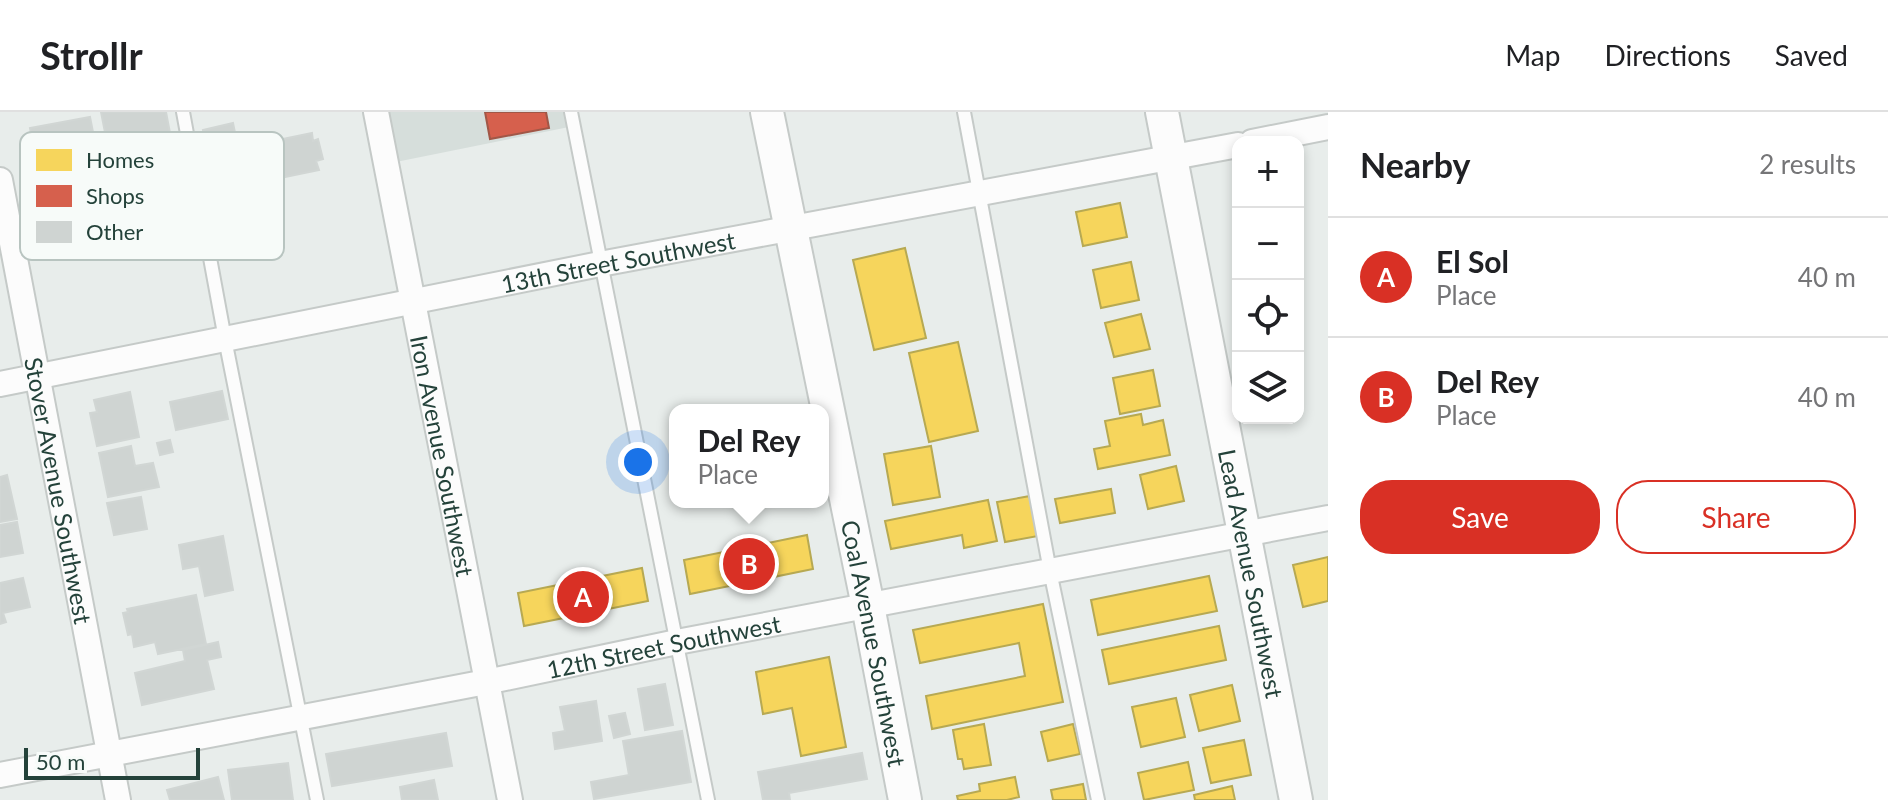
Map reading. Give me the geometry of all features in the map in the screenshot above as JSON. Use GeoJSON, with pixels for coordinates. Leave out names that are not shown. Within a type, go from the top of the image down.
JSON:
{"type":"FeatureCollection","features":[{"type":"Feature","properties":{"kind":"street","name":"Iron Avenue Southwest"},"geometry":{"type":"LineString","coordinates":[[376,112],[510,800]]}},
{"type":"Feature","properties":{"kind":"street","name":"Coal Avenue Southwest"},"geometry":{"type":"LineString","coordinates":[[767,112],[826,404]]}},
{"type":"Feature","properties":{"kind":"street","name":"Lead Avenue Southwest"},"geometry":{"type":"LineString","coordinates":[[1162,112],[1296,800]]}},
{"type":"Feature","properties":{"kind":"street"},"geometry":{"type":"LineString","coordinates":[[1282,136],[1328,127]]}},
{"type":"Feature","properties":{"kind":"street","name":"13th Street Southwest"},"geometry":{"type":"LineString","coordinates":[[0,384],[600,264],[1232,146]]}},
{"type":"Feature","properties":{"kind":"street","name":"Stover Avenue Southwest"},"geometry":{"type":"LineString","coordinates":[[0,180],[118,800]]}},
{"type":"Feature","properties":{"kind":"street","name":"Coal Avenue Southwest"},"geometry":{"type":"LineString","coordinates":[[829,417],[905,800]]}},
{"type":"Feature","properties":{"kind":"street","name":"12th Street Southwest"},"geometry":{"type":"LineString","coordinates":[[0,775],[1328,518]]}},
{"type":"Feature","properties":{"kind":"lane"},"geometry":{"type":"LineString","coordinates":[[183,112],[187,132]]}},
{"type":"Feature","properties":{"kind":"lane"},"geometry":{"type":"LineString","coordinates":[[571,112],[708,800]]}},
{"type":"Feature","properties":{"kind":"lane"},"geometry":{"type":"LineString","coordinates":[[964,112],[1050,571],[1098,800]]}},
{"type":"Feature","properties":{"kind":"lane"},"geometry":{"type":"LineString","coordinates":[[210,260],[317,800]]}},
{"type":"Feature","properties":{"kind":"shaded area"},"geometry":{"type":"Polygon","coordinates":[[[376,112],[571,112],[574,126],[386,164],[376,112]]]}},
{"type":"Feature","properties":{"kind":"building: Homes"},"geometry":{"type":"Polygon","coordinates":[[[1120,203],[1127,237],[1083,246],[1076,212],[1120,203]]]}},
{"type":"Feature","properties":{"kind":"building: Homes"},"geometry":{"type":"Polygon","coordinates":[[[905,248],[926,338],[874,350],[853,260],[905,248]]]}},
{"type":"Feature","properties":{"kind":"building: Homes"},"geometry":{"type":"Polygon","coordinates":[[[1131,262],[1139,300],[1101,308],[1093,270],[1131,262]]]}},
{"type":"Feature","properties":{"kind":"building: Homes"},"geometry":{"type":"Polygon","coordinates":[[[1141,314],[1150,349],[1114,357],[1105,323],[1141,314]]]}},
{"type":"Feature","properties":{"kind":"building: Homes"},"geometry":{"type":"Polygon","coordinates":[[[958,342],[978,431],[929,442],[909,353],[958,342]]]}},
{"type":"Feature","properties":{"kind":"building: Homes"},"geometry":{"type":"Polygon","coordinates":[[[1153,370],[1160,406],[1120,414],[1113,378],[1153,370]]]}},
{"type":"Feature","properties":{"kind":"building: Homes"},"geometry":{"type":"Polygon","coordinates":[[[1141,414],[1143,425],[1163,420],[1170,455],[1098,469],[1094,449],[1110,446],[1105,421],[1141,414]]]}},
{"type":"Feature","properties":{"kind":"building: Homes"},"geometry":{"type":"Polygon","coordinates":[[[931,446],[940,497],[893,505],[884,454],[931,446]]]}},
{"type":"Feature","properties":{"kind":"building: Homes"},"geometry":{"type":"Polygon","coordinates":[[[1176,466],[1184,501],[1148,509],[1140,475],[1176,466]]]}},
{"type":"Feature","properties":{"kind":"building: Homes"},"geometry":{"type":"Polygon","coordinates":[[[1111,489],[1115,513],[1060,523],[1055,499],[1111,489]]]}},
{"type":"Feature","properties":{"kind":"building: Homes"},"geometry":{"type":"Polygon","coordinates":[[[1030,496],[1038,536],[1005,542],[997,502],[1030,496]]]}},
{"type":"Feature","properties":{"kind":"building: Homes"},"geometry":{"type":"Polygon","coordinates":[[[988,500],[997,541],[964,548],[962,535],[891,549],[885,521],[988,500]]]}},
{"type":"Feature","properties":{"kind":"building: Homes"},"geometry":{"type":"Polygon","coordinates":[[[807,535],[813,569],[690,594],[684,560],[807,535]]]}},
{"type":"Feature","properties":{"kind":"building: Homes"},"geometry":{"type":"Polygon","coordinates":[[[1328,557],[1328,601],[1303,607],[1293,565],[1328,557]]]}},
{"type":"Feature","properties":{"kind":"building: Homes"},"geometry":{"type":"Polygon","coordinates":[[[642,568],[648,601],[524,626],[518,593],[642,568]]]}},
{"type":"Feature","properties":{"kind":"building: Homes"},"geometry":{"type":"Polygon","coordinates":[[[1209,576],[1217,611],[1098,635],[1091,600],[1209,576]]]}},
{"type":"Feature","properties":{"kind":"building: Homes"},"geometry":{"type":"Polygon","coordinates":[[[1043,604],[1063,702],[932,729],[926,696],[1025,676],[1019,643],[920,663],[913,630],[1043,604]]]}},
{"type":"Feature","properties":{"kind":"building: Homes"},"geometry":{"type":"Polygon","coordinates":[[[1219,626],[1226,660],[1109,684],[1102,650],[1219,626]]]}},
{"type":"Feature","properties":{"kind":"building: Homes"},"geometry":{"type":"Polygon","coordinates":[[[829,657],[846,747],[801,756],[792,708],[763,714],[756,672],[829,657]]]}},
{"type":"Feature","properties":{"kind":"building: Homes"},"geometry":{"type":"Polygon","coordinates":[[[1232,685],[1240,721],[1199,731],[1190,695],[1232,685]]]}},
{"type":"Feature","properties":{"kind":"building: Homes"},"geometry":{"type":"Polygon","coordinates":[[[1176,698],[1185,737],[1141,747],[1132,707],[1176,698]]]}},
{"type":"Feature","properties":{"kind":"building: Homes"},"geometry":{"type":"Polygon","coordinates":[[[984,724],[991,765],[964,769],[962,759],[958,759],[953,730],[984,724]]]}},
{"type":"Feature","properties":{"kind":"building: Homes"},"geometry":{"type":"Polygon","coordinates":[[[1073,724],[1080,754],[1048,761],[1041,732],[1073,724]]]}},
{"type":"Feature","properties":{"kind":"building: Homes"},"geometry":{"type":"Polygon","coordinates":[[[1244,740],[1251,775],[1211,783],[1203,748],[1244,740]]]}},
{"type":"Feature","properties":{"kind":"building: Homes"},"geometry":{"type":"Polygon","coordinates":[[[1188,762],[1194,790],[1144,800],[1138,773],[1188,762]]]}},
{"type":"Feature","properties":{"kind":"building: Homes"},"geometry":{"type":"Polygon","coordinates":[[[1015,777],[1019,797],[1007,800],[958,800],[957,796],[980,791],[979,784],[1015,777]]]}},
{"type":"Feature","properties":{"kind":"building: Homes"},"geometry":{"type":"Polygon","coordinates":[[[1083,784],[1086,800],[1053,800],[1051,790],[1083,784]]]}},
{"type":"Feature","properties":{"kind":"building: Homes"},"geometry":{"type":"Polygon","coordinates":[[[1232,786],[1235,800],[1195,800],[1194,795],[1232,786]]]}},
{"type":"Feature","properties":{"kind":"building: Shops"},"geometry":{"type":"Polygon","coordinates":[[[485,112],[546,112],[549,128],[490,139],[485,112]]]}},
{"type":"Feature","properties":{"kind":"building: Other"},"geometry":{"type":"Polygon","coordinates":[[[101,112],[166,112],[170,132],[105,132],[101,112]]]}},
{"type":"Feature","properties":{"kind":"building: Other"},"geometry":{"type":"Polygon","coordinates":[[[90,117],[93,132],[31,132],[30,128],[90,117]]]}},
{"type":"Feature","properties":{"kind":"building: Other"},"geometry":{"type":"Polygon","coordinates":[[[233,123],[235,132],[203,132],[233,123]]]}},
{"type":"Feature","properties":{"kind":"building: Other"},"geometry":{"type":"Polygon","coordinates":[[[312,133],[313,141],[318,139],[323,159],[316,161],[319,170],[284,177],[284,139],[312,133]]]}},
{"type":"Feature","properties":{"kind":"building: Other"},"geometry":{"type":"Polygon","coordinates":[[[222,391],[228,419],[176,430],[170,402],[222,391]]]}},
{"type":"Feature","properties":{"kind":"building: Other"},"geometry":{"type":"Polygon","coordinates":[[[130,392],[139,437],[97,446],[90,413],[97,412],[94,400],[130,392]]]}},
{"type":"Feature","properties":{"kind":"building: Other"},"geometry":{"type":"Polygon","coordinates":[[[170,440],[173,452],[160,455],[157,443],[170,440]]]}},
{"type":"Feature","properties":{"kind":"building: Other"},"geometry":{"type":"Polygon","coordinates":[[[131,446],[135,466],[153,463],[159,487],[108,497],[99,453],[131,446]]]}},
{"type":"Feature","properties":{"kind":"building: Other"},"geometry":{"type":"Polygon","coordinates":[[[7,475],[17,519],[0,522],[0,477],[7,475]]]}},
{"type":"Feature","properties":{"kind":"building: Other"},"geometry":{"type":"Polygon","coordinates":[[[141,497],[147,529],[114,535],[107,503],[141,497]]]}},
{"type":"Feature","properties":{"kind":"building: Other"},"geometry":{"type":"Polygon","coordinates":[[[17,522],[23,553],[0,557],[0,525],[17,522]]]}},
{"type":"Feature","properties":{"kind":"building: Other"},"geometry":{"type":"Polygon","coordinates":[[[223,536],[233,590],[205,596],[199,566],[183,569],[179,545],[223,536]]]}},
{"type":"Feature","properties":{"kind":"building: Other"},"geometry":{"type":"Polygon","coordinates":[[[23,578],[30,607],[3,613],[6,622],[0,624],[0,583],[23,578]]]}},
{"type":"Feature","properties":{"kind":"building: Other"},"geometry":{"type":"Polygon","coordinates":[[[196,595],[206,644],[158,654],[155,642],[134,647],[123,613],[128,612],[127,609],[196,595]]]}},
{"type":"Feature","properties":{"kind":"building: Other"},"geometry":{"type":"Polygon","coordinates":[[[218,642],[221,657],[207,660],[214,689],[142,705],[135,673],[185,661],[183,650],[218,642]]]}},
{"type":"Feature","properties":{"kind":"building: Other"},"geometry":{"type":"Polygon","coordinates":[[[665,684],[673,725],[645,730],[638,689],[665,684]]]}},
{"type":"Feature","properties":{"kind":"building: Other"},"geometry":{"type":"Polygon","coordinates":[[[596,701],[602,741],[555,749],[553,733],[565,731],[560,707],[596,701]]]}},
{"type":"Feature","properties":{"kind":"building: Other"},"geometry":{"type":"Polygon","coordinates":[[[625,713],[630,734],[614,738],[609,716],[625,713]]]}},
{"type":"Feature","properties":{"kind":"building: Other"},"geometry":{"type":"Polygon","coordinates":[[[682,731],[691,782],[594,799],[591,782],[629,775],[623,741],[682,731]]]}},
{"type":"Feature","properties":{"kind":"building: Other"},"geometry":{"type":"Polygon","coordinates":[[[446,733],[452,766],[332,786],[326,754],[446,733]]]}},
{"type":"Feature","properties":{"kind":"building: Other"},"geometry":{"type":"Polygon","coordinates":[[[862,753],[867,779],[789,793],[790,800],[763,800],[758,772],[862,753]]]}},
{"type":"Feature","properties":{"kind":"building: Other"},"geometry":{"type":"Polygon","coordinates":[[[288,763],[293,800],[232,800],[228,770],[288,763]]]}},
{"type":"Feature","properties":{"kind":"building: Other"},"geometry":{"type":"Polygon","coordinates":[[[218,777],[224,800],[170,800],[167,790],[218,777]]]}},
{"type":"Feature","properties":{"kind":"building: Other"},"geometry":{"type":"Polygon","coordinates":[[[434,780],[438,800],[402,800],[400,787],[434,780]]]}},
{"type":"Feature","properties":{"kind":"place","name":"Del Rey"},"geometry":{"type":"Point","coordinates":[749,564]}},
{"type":"Feature","properties":{"kind":"place","name":"El Sol"},"geometry":{"type":"Point","coordinates":[583,597]}}]}
